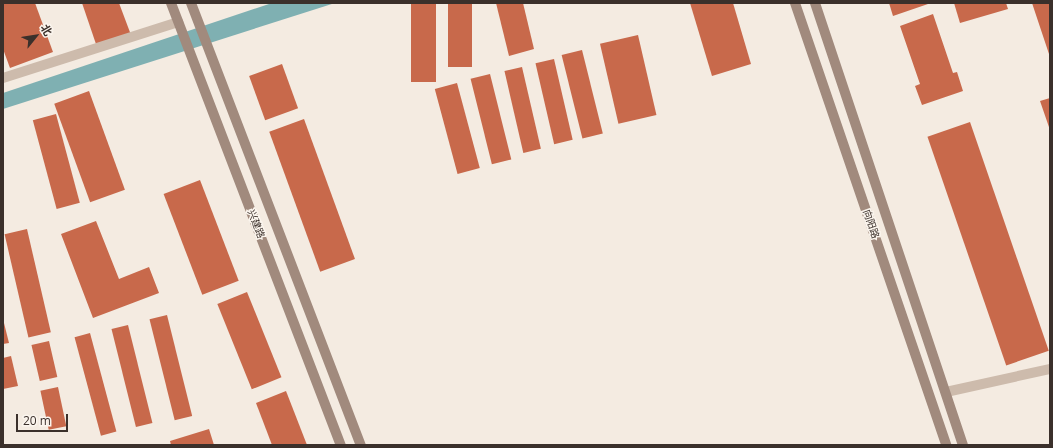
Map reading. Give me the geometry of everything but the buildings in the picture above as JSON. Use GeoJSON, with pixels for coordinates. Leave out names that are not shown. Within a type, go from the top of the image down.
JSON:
{"type":"FeatureCollection","features":[{"type":"Feature","properties":{"kind":"street","name":"兴建路"},"geometry":{"type":"LineString","coordinates":[[171,3],[341,445]]}},
{"type":"Feature","properties":{"kind":"street","name":"兴建路"},"geometry":{"type":"LineString","coordinates":[[191,3],[361,445]]}},
{"type":"Feature","properties":{"kind":"street","name":"向阳路"},"geometry":{"type":"LineString","coordinates":[[795,3],[946,445]]}},
{"type":"Feature","properties":{"kind":"street","name":"向阳路"},"geometry":{"type":"LineString","coordinates":[[815,3],[963,445]]}},
{"type":"Feature","properties":{"kind":"street"},"geometry":{"type":"LineString","coordinates":[[3,78],[178,22]]}},
{"type":"Feature","properties":{"kind":"street"},"geometry":{"type":"LineString","coordinates":[[946,392],[1050,369]]}},
{"type":"Feature","properties":{"kind":"water"},"geometry":{"type":"Polygon","coordinates":[[[272,3],[335,3],[3,109],[3,93],[272,3]]]}}]}
